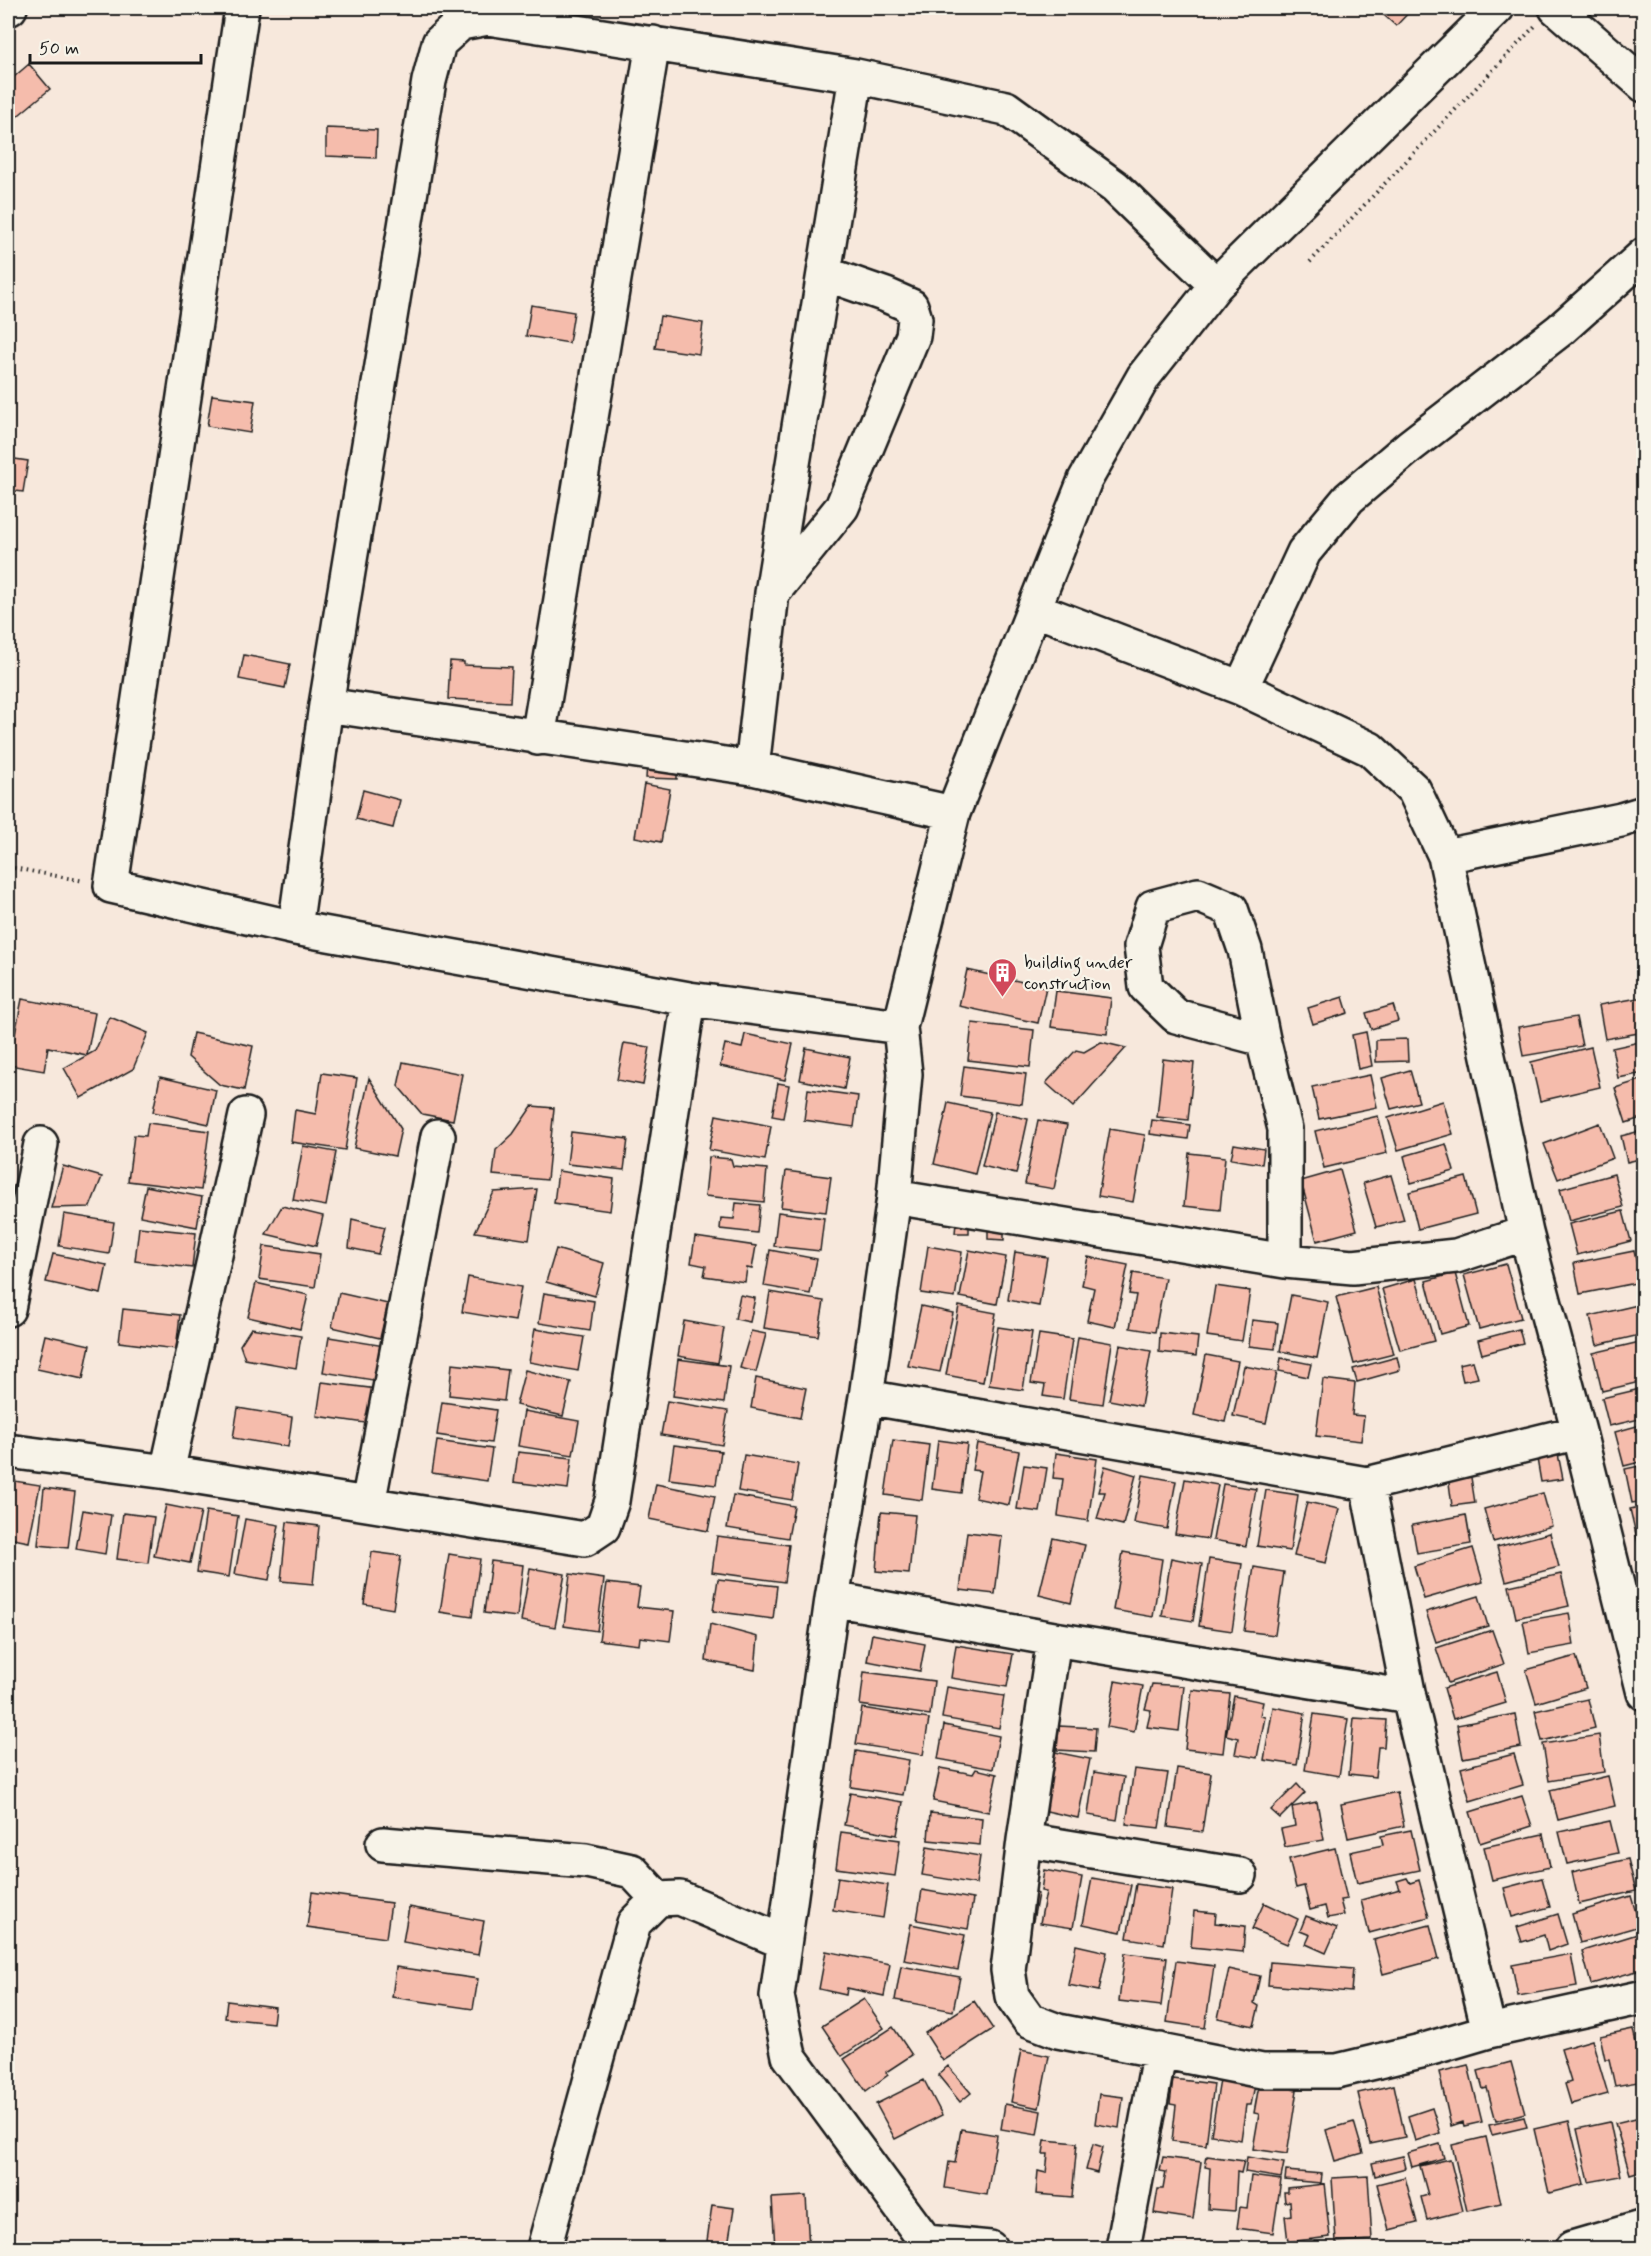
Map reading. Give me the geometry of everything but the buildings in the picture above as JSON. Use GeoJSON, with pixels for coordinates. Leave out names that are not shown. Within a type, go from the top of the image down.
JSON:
{"type":"FeatureCollection","features":[{"type":"Feature","properties":{"kind":"street"},"geometry":{"type":"LineString","coordinates":[[242,8],[111,886],[295,927],[689,999],[900,1027]]}},
{"type":"Feature","properties":{"kind":"street"},"geometry":{"type":"LineString","coordinates":[[990,2248],[926,2246],[789,2056],[777,1996],[832,1599],[866,1397],[894,1197],[905,1074],[900,1027],[953,813],[1091,471],[1144,376],[1216,285],[1497,8]]}},
{"type":"Feature","properties":{"kind":"street"},"geometry":{"type":"LineString","coordinates":[[1546,16],[1644,85]]}},
{"type":"Feature","properties":{"kind":"street"},"geometry":{"type":"LineString","coordinates":[[295,927],[326,705],[429,81],[439,44],[461,23],[488,18],[856,76],[1006,108],[1115,187],[1216,285]]}},
{"type":"Feature","properties":{"kind":"street"},"geometry":{"type":"LineString","coordinates":[[538,738],[653,44]]}},
{"type":"Feature","properties":{"kind":"street"},"geometry":{"type":"LineString","coordinates":[[752,768],[772,594],[826,274],[856,76]]}},
{"type":"Feature","properties":{"kind":"street"},"geometry":{"type":"LineString","coordinates":[[1241,688],[1304,552],[1349,498],[1410,446],[1560,330],[1644,255]]}},
{"type":"Feature","properties":{"kind":"street"},"geometry":{"type":"LineString","coordinates":[[772,594],[842,507],[913,336],[915,319],[911,306],[826,274]]}},
{"type":"Feature","properties":{"kind":"street"},"geometry":{"type":"LineString","coordinates":[[1034,609],[1241,688],[1370,750],[1414,790],[1445,856],[1526,1233],[1579,1432],[1644,1693]]}},
{"type":"Feature","properties":{"kind":"street"},"geometry":{"type":"LineString","coordinates":[[326,705],[752,768],[953,813]]}},
{"type":"Feature","properties":{"kind":"street"},"geometry":{"type":"LineString","coordinates":[[1445,856],[1621,820],[1644,813]]}},
{"type":"Feature","properties":{"kind":"street"},"geometry":{"type":"LineString","coordinates":[[1263,1040],[1176,1016],[1146,987],[1141,946],[1153,907],[1198,895],[1231,909],[1245,950],[1263,1040],[1285,1129],[1285,1261]]}},
{"type":"Feature","properties":{"kind":"street"},"geometry":{"type":"LineString","coordinates":[[8,1451],[167,1472],[585,1539],[603,1527],[612,1501],[689,999]]}},
{"type":"Feature","properties":{"kind":"street"},"geometry":{"type":"LineString","coordinates":[[167,1472],[246,1115]]}},
{"type":"Feature","properties":{"kind":"street"},"geometry":{"type":"LineString","coordinates":[[368,1504],[438,1136]]}},
{"type":"Feature","properties":{"kind":"street"},"geometry":{"type":"LineString","coordinates":[[8,1309],[41,1144]]}},
{"type":"Feature","properties":{"kind":"street"},"geometry":{"type":"LineString","coordinates":[[894,1197],[1285,1261],[1353,1267],[1456,1256],[1526,1233]]}},
{"type":"Feature","properties":{"kind":"street"},"geometry":{"type":"LineString","coordinates":[[866,1397],[1367,1484],[1579,1432]]}},
{"type":"Feature","properties":{"kind":"street"},"geometry":{"type":"LineString","coordinates":[[1367,1484],[1409,1696],[1490,2031]]}},
{"type":"Feature","properties":{"kind":"street"},"geometry":{"type":"LineString","coordinates":[[832,1599],[1054,1639],[1409,1696]]}},
{"type":"Feature","properties":{"kind":"street"},"geometry":{"type":"LineString","coordinates":[[1054,1639],[1024,1840],[1008,1970],[1012,1996],[1029,2020],[1058,2031],[1262,2071],[1337,2071],[1421,2051],[1490,2031],[1644,1997]]}},
{"type":"Feature","properties":{"kind":"street"},"geometry":{"type":"LineString","coordinates":[[1024,1840],[1240,1875]]}},
{"type":"Feature","properties":{"kind":"street"},"geometry":{"type":"LineString","coordinates":[[383,1844],[586,1861],[632,1871],[658,1899]]}},
{"type":"Feature","properties":{"kind":"street"},"geometry":{"type":"LineString","coordinates":[[544,2248],[634,1923],[658,1899],[680,1898],[784,1942]]}},
{"type":"Feature","properties":{"kind":"street"},"geometry":{"type":"LineString","coordinates":[[1124,2248],[1160,2050]]}},
{"type":"Feature","properties":{"kind":"street"},"geometry":{"type":"LineString","coordinates":[[1572,2248],[1644,2227]]}},
{"type":"Feature","properties":{"kind":"path"},"geometry":{"type":"LineString","coordinates":[[1310,262],[1546,16]]}},
{"type":"Feature","properties":{"kind":"path"},"geometry":{"type":"LineString","coordinates":[[8,867],[111,886]]}},
{"type":"Feature","properties":{"kind":"place","name":"building under construction"},"geometry":{"type":"Point","coordinates":[1003,998]}}]}
